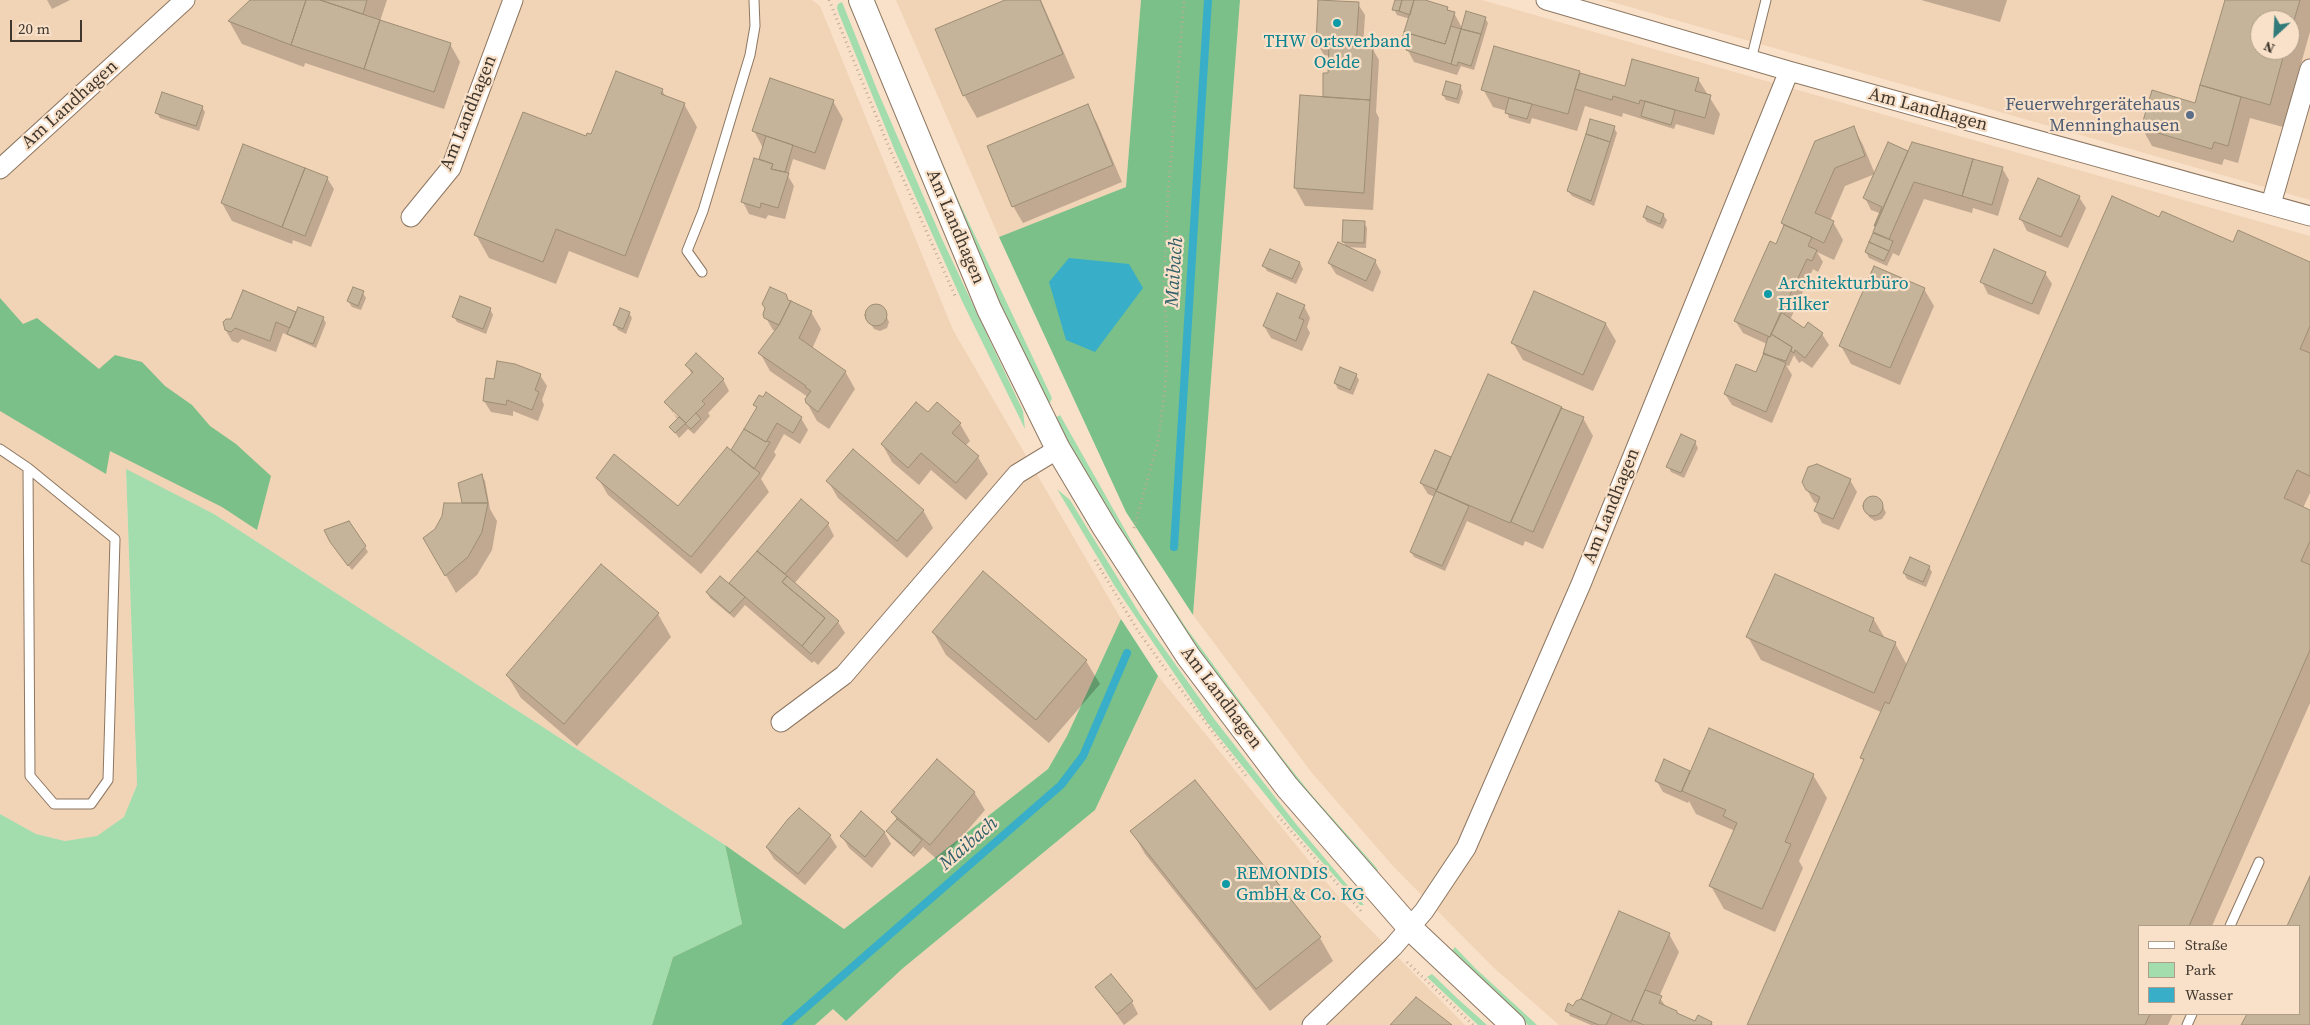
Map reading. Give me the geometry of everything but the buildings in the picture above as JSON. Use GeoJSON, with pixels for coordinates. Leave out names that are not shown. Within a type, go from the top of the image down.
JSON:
{"type":"FeatureCollection","features":[{"type":"Feature","properties":{"kind":"street","name":"Am Landhagen"},"geometry":{"type":"LineString","coordinates":[[0,169],[184,0]]}},
{"type":"Feature","properties":{"kind":"street","name":"Am Landhagen"},"geometry":{"type":"LineString","coordinates":[[411,217],[451,168],[513,0]]}},
{"type":"Feature","properties":{"kind":"street","name":"Am Landhagen"},"geometry":{"type":"LineString","coordinates":[[861,0],[989,309],[1058,449],[1105,528],[1188,656],[1287,787],[1410,928],[1513,1025]]}},
{"type":"Feature","properties":{"kind":"street","name":"Am Landhagen"},"geometry":{"type":"LineString","coordinates":[[1546,0],[1788,71],[2310,216]]}},
{"type":"Feature","properties":{"kind":"street"},"geometry":{"type":"LineString","coordinates":[[2271,204],[2310,69]]}},
{"type":"Feature","properties":{"kind":"street","name":"Am Landhagen"},"geometry":{"type":"LineString","coordinates":[[1312,1025],[1394,947],[1424,911],[1466,848],[1496,783],[1581,584],[1788,71]]}},
{"type":"Feature","properties":{"kind":"street"},"geometry":{"type":"LineString","coordinates":[[781,722],[844,675],[1016,474],[1058,449]]}},
{"type":"Feature","properties":{"kind":"lane"},"geometry":{"type":"LineString","coordinates":[[702,272],[687,251],[703,211],[750,55],[755,26],[754,0]]}},
{"type":"Feature","properties":{"kind":"lane"},"geometry":{"type":"LineString","coordinates":[[1751,60],[1766,0]]}},
{"type":"Feature","properties":{"kind":"lane"},"geometry":{"type":"LineString","coordinates":[[0,449],[28,468],[115,539],[108,780],[92,804],[54,804],[30,776],[28,468]]}},
{"type":"Feature","properties":{"kind":"lane"},"geometry":{"type":"LineString","coordinates":[[2230,925],[2259,862]]}},
{"type":"Feature","properties":{"kind":"path"},"geometry":{"type":"LineString","coordinates":[[1132,536],[1158,442],[1165,389],[1167,349],[1164,280],[1184,0]]}},
{"type":"Feature","properties":{"kind":"shaded area"},"geometry":{"type":"Polygon","coordinates":[[[0,0],[812,0],[820,6],[953,330],[1121,619],[1067,736],[1048,769],[844,929],[725,845],[214,514],[126,470],[137,785],[124,817],[98,836],[65,841],[36,834],[0,814],[0,0]]]}},
{"type":"Feature","properties":{"kind":"shaded area"},"geometry":{"type":"Polygon","coordinates":[[[896,0],[1141,0],[1126,187],[999,237],[896,0]]]}},
{"type":"Feature","properties":{"kind":"shaded area"},"geometry":{"type":"Polygon","coordinates":[[[1240,0],[1482,0],[2310,236],[2310,1025],[1559,1025],[1493,967],[1393,866],[1312,773],[1193,615],[1240,0]]]}},
{"type":"Feature","properties":{"kind":"shaded area"},"geometry":{"type":"Polygon","coordinates":[[[1605,0],[2310,0],[2310,200],[1605,0]]]}},
{"type":"Feature","properties":{"kind":"shaded area"},"geometry":{"type":"Polygon","coordinates":[[[1158,676],[1341,900],[1465,1025],[815,1025],[833,1009],[846,1021],[902,969],[1095,810],[1158,676]]]}},
{"type":"Feature","properties":{"kind":"green space"},"geometry":{"type":"Polygon","coordinates":[[[868,0],[875,0],[893,48],[961,206],[1052,398],[1050,403],[1016,342],[868,0]]]}},
{"type":"Feature","properties":{"kind":"green space"},"geometry":{"type":"Polygon","coordinates":[[[1141,0],[1240,0],[1193,615],[1126,512],[999,237],[1126,187],[1141,0]]]}},
{"type":"Feature","properties":{"kind":"green space"},"geometry":{"type":"Polygon","coordinates":[[[842,2],[878,92],[942,239],[1023,411],[1025,429],[963,303],[895,151],[839,14],[838,4],[842,2]]]}},
{"type":"Feature","properties":{"kind":"green space"},"geometry":{"type":"Polygon","coordinates":[[[0,298],[23,324],[37,318],[99,369],[115,355],[142,362],[165,386],[192,405],[210,426],[236,444],[271,476],[257,530],[222,507],[110,451],[106,474],[0,411],[0,298]]]}},
{"type":"Feature","properties":{"kind":"green space"},"geometry":{"type":"Polygon","coordinates":[[[1060,415],[1146,567],[1187,629],[1279,754],[1311,794],[1375,866],[1378,870],[1375,874],[1353,851],[1209,671],[1084,473],[1055,418],[1060,415]]]}},
{"type":"Feature","properties":{"kind":"green space"},"geometry":{"type":"Polygon","coordinates":[[[126,469],[214,514],[725,845],[742,924],[673,957],[652,1025],[0,1025],[0,814],[36,834],[65,841],[97,836],[124,817],[137,785],[126,469]]]}},
{"type":"Feature","properties":{"kind":"green space"},"geometry":{"type":"Polygon","coordinates":[[[1057,489],[1070,500],[1141,616],[1215,720],[1296,824],[1364,905],[1360,905],[1292,828],[1207,722],[1114,585],[1057,489]]]}},
{"type":"Feature","properties":{"kind":"green space"},"geometry":{"type":"Polygon","coordinates":[[[1121,619],[1158,676],[1095,810],[902,969],[846,1021],[833,1009],[815,1025],[652,1025],[673,957],[742,924],[725,845],[844,929],[1048,769],[1067,736],[1121,619]]]}},
{"type":"Feature","properties":{"kind":"green space"},"geometry":{"type":"Polygon","coordinates":[[[1455,947],[1537,1025],[1528,1025],[1451,952],[1455,947]]]}},
{"type":"Feature","properties":{"kind":"green space"},"geometry":{"type":"Polygon","coordinates":[[[1432,974],[1487,1025],[1478,1025],[1427,977],[1432,974]]]}},
{"type":"Feature","properties":{"kind":"water"},"geometry":{"type":"Polygon","coordinates":[[[1069,258],[1129,264],[1143,288],[1095,352],[1066,340],[1049,282],[1069,258]]]}},
{"type":"Feature","properties":{"kind":"waterway","name":"Maibach"},"geometry":{"type":"LineString","coordinates":[[1174,547],[1208,0]]}},
{"type":"Feature","properties":{"kind":"waterway","name":"Maibach"},"geometry":{"type":"LineString","coordinates":[[786,1025],[1061,785],[1083,756],[1127,653]]}},
{"type":"Feature","properties":{"kind":"place","name":"THW Ortsverband Oelde"},"geometry":{"type":"Point","coordinates":[1337,23]}},
{"type":"Feature","properties":{"kind":"place","name":"Feuerwehrgerätehaus Menninghausen"},"geometry":{"type":"Point","coordinates":[2190,115]}},
{"type":"Feature","properties":{"kind":"place","name":"Architekturbüro Hilker"},"geometry":{"type":"Point","coordinates":[1768,294]}},
{"type":"Feature","properties":{"kind":"place","name":"REMONDIS GmbH & Co. KG"},"geometry":{"type":"Point","coordinates":[1226,884]}}]}
